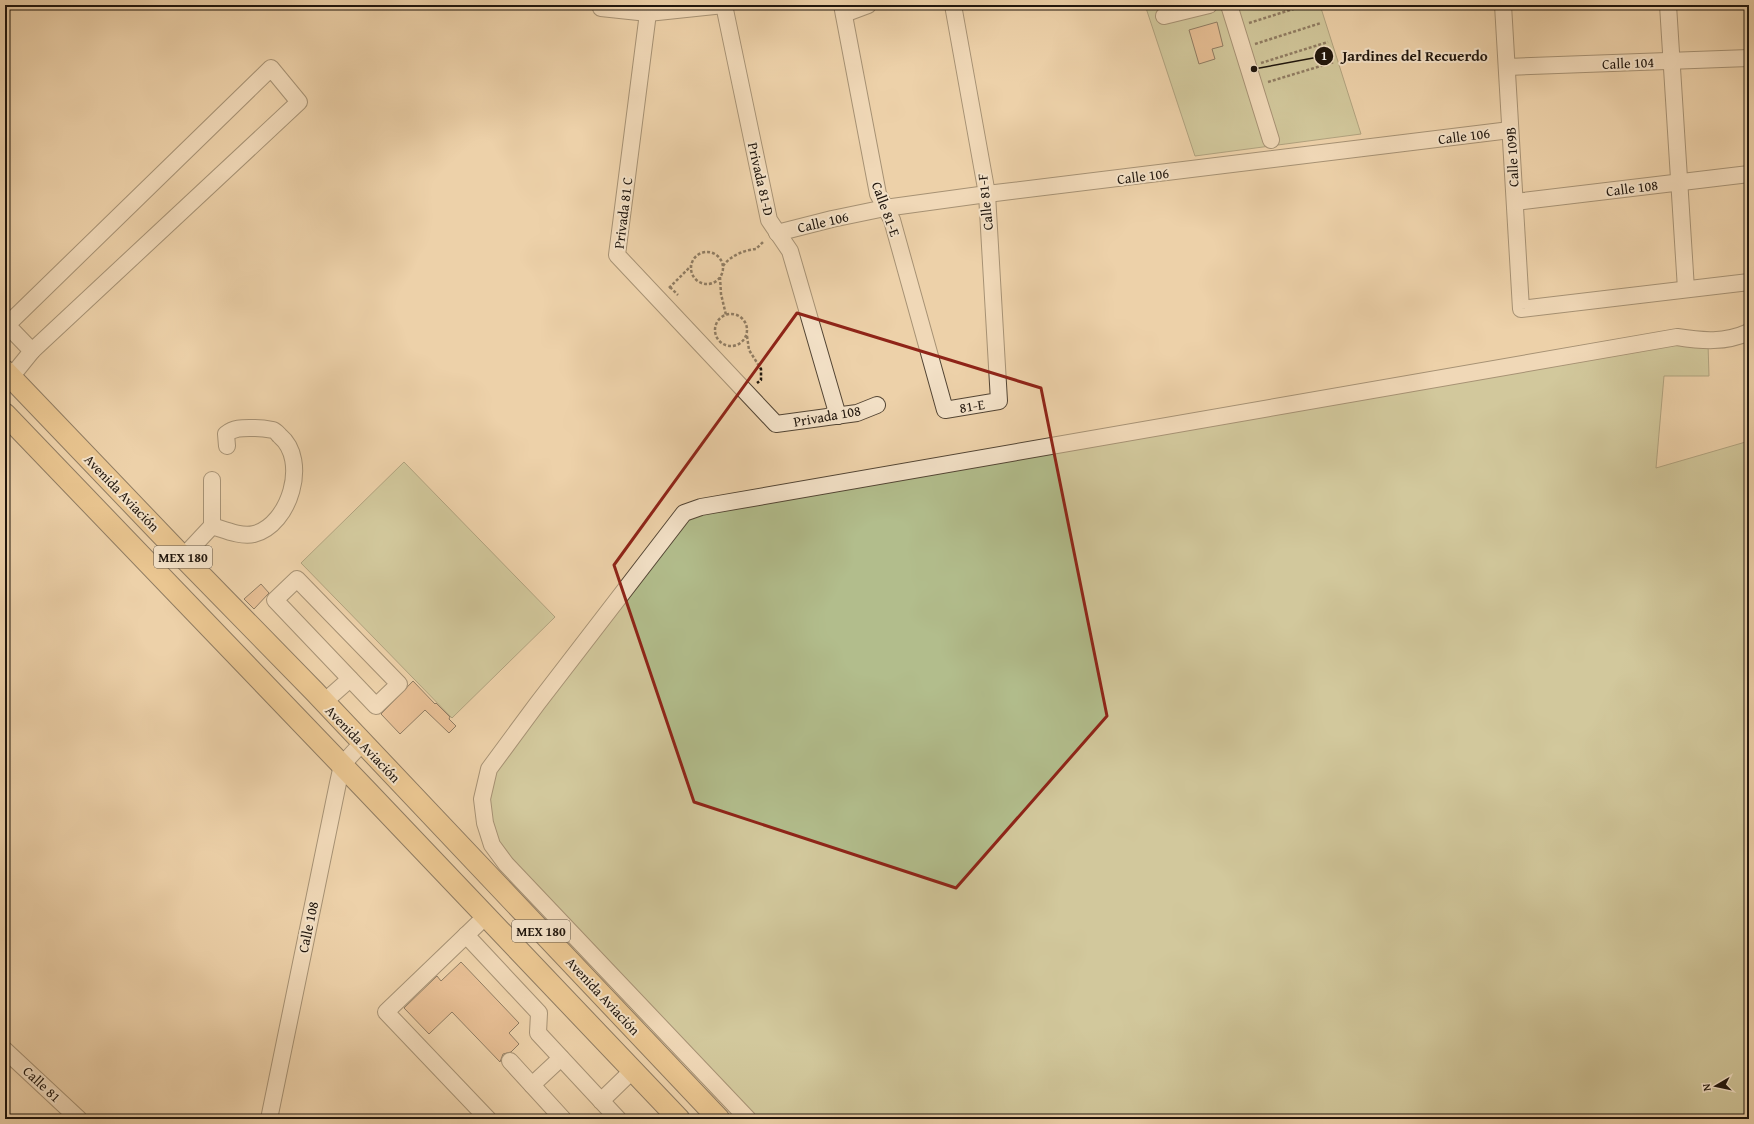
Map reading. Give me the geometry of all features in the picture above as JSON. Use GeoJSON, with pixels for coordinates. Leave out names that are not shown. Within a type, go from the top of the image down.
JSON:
{"type":"FeatureCollection","features":[{"type":"Feature","properties":{"kind":"main road","name":"Avenida Aviación"},"geometry":{"type":"LineString","coordinates":[[7,377],[324,702],[719,1119]]}},
{"type":"Feature","properties":{"kind":"main road","name":"Avenida Aviación"},"geometry":{"type":"LineString","coordinates":[[5,414],[679,1119]]}},
{"type":"Feature","properties":{"kind":"main road"},"geometry":{"type":"LineString","coordinates":[[162,578],[182,557]]}},
{"type":"Feature","properties":{"kind":"street"},"geometry":{"type":"LineString","coordinates":[[601,8],[648,13],[724,5]]}},
{"type":"Feature","properties":{"kind":"street","name":"Privada 81-D"},"geometry":{"type":"LineString","coordinates":[[724,5],[769,220],[771,237],[790,251],[838,416]]}},
{"type":"Feature","properties":{"kind":"street"},"geometry":{"type":"LineString","coordinates":[[843,10],[868,5]]}},
{"type":"Feature","properties":{"kind":"street","name":"Calle 81-F"},"geometry":{"type":"LineString","coordinates":[[953,5],[987,194],[999,401]]}},
{"type":"Feature","properties":{"kind":"street"},"geometry":{"type":"LineString","coordinates":[[1164,16],[1209,5]]}},
{"type":"Feature","properties":{"kind":"street"},"geometry":{"type":"LineString","coordinates":[[1229,5],[1271,140]]}},
{"type":"Feature","properties":{"kind":"street","name":"Calle 109B"},"geometry":{"type":"LineString","coordinates":[[1503,5],[1521,309],[1686,289]]}},
{"type":"Feature","properties":{"kind":"street"},"geometry":{"type":"LineString","coordinates":[[1668,5],[1686,289],[1749,282]]}},
{"type":"Feature","properties":{"kind":"street","name":"Calle 81-E"},"geometry":{"type":"LineString","coordinates":[[843,10],[878,194],[892,220],[945,410]]}},
{"type":"Feature","properties":{"kind":"street","name":"Privada 81 C"},"geometry":{"type":"LineString","coordinates":[[648,13],[617,255],[776,424]]}},
{"type":"Feature","properties":{"kind":"street","name":"Calle 104"},"geometry":{"type":"LineString","coordinates":[[1507,67],[1749,58]]}},
{"type":"Feature","properties":{"kind":"street"},"geometry":{"type":"LineString","coordinates":[[7,377],[32,351],[299,102],[271,68],[6,326],[32,351]]}},
{"type":"Feature","properties":{"kind":"street","name":"Calle 106"},"geometry":{"type":"LineString","coordinates":[[771,237],[832,219],[885,208],[987,194],[1510,130]]}},
{"type":"Feature","properties":{"kind":"street","name":"Calle 108"},"geometry":{"type":"LineString","coordinates":[[1514,202],[1749,174]]}},
{"type":"Feature","properties":{"kind":"street"},"geometry":{"type":"LineString","coordinates":[[748,1119],[506,864],[492,845],[485,823],[482,799],[489,769],[537,704],[684,513],[692,509],[709,505],[1677,337],[1704,341],[1723,340],[1738,337],[1749,332]]}},
{"type":"Feature","properties":{"kind":"street","name":"81-E"},"geometry":{"type":"LineString","coordinates":[[945,410],[999,401]]}},
{"type":"Feature","properties":{"kind":"street","name":"Privada 108"},"geometry":{"type":"LineString","coordinates":[[776,424],[857,413],[877,406]]}},
{"type":"Feature","properties":{"kind":"street"},"geometry":{"type":"LineString","coordinates":[[212,526],[237,534],[253,534],[266,529],[282,512],[290,496],[294,476],[293,457],[288,442],[274,430],[239,428],[226,434],[227,446]]}},
{"type":"Feature","properties":{"kind":"street"},"geometry":{"type":"LineString","coordinates":[[182,557],[212,526],[212,480]]}},
{"type":"Feature","properties":{"kind":"street"},"geometry":{"type":"LineString","coordinates":[[298,578],[399,684],[376,706],[350,679],[275,600],[298,578]]}},
{"type":"Feature","properties":{"kind":"street"},"geometry":{"type":"LineString","coordinates":[[324,702],[350,679]]}},
{"type":"Feature","properties":{"kind":"street"},"geometry":{"type":"LineString","coordinates":[[342,765],[362,743]]}},
{"type":"Feature","properties":{"kind":"street","name":"Calle 108"},"geometry":{"type":"LineString","coordinates":[[269,1119],[342,765]]}},
{"type":"Feature","properties":{"kind":"street"},"geometry":{"type":"LineString","coordinates":[[486,916],[386,1012],[488,1119]]}},
{"type":"Feature","properties":{"kind":"street"},"geometry":{"type":"LineString","coordinates":[[466,935],[539,1013],[538,1033],[618,1119]]}},
{"type":"Feature","properties":{"kind":"street","name":"Calle 81"},"geometry":{"type":"LineString","coordinates":[[5,1050],[79,1119]]}},
{"type":"Feature","properties":{"kind":"street"},"geometry":{"type":"LineString","coordinates":[[532,1085],[561,1058]]}},
{"type":"Feature","properties":{"kind":"street"},"geometry":{"type":"LineString","coordinates":[[510,1061],[563,1119]]}},
{"type":"Feature","properties":{"kind":"street"},"geometry":{"type":"LineString","coordinates":[[601,1101],[633,1070]]}},
{"type":"Feature","properties":{"kind":"path"},"geometry":{"type":"LineString","coordinates":[[1246,24],[1306,5]]}},
{"type":"Feature","properties":{"kind":"path"},"geometry":{"type":"LineString","coordinates":[[1252,45],[1321,23]]}},
{"type":"Feature","properties":{"kind":"path"},"geometry":{"type":"LineString","coordinates":[[1258,64],[1328,42]]}},
{"type":"Feature","properties":{"kind":"path"},"geometry":{"type":"LineString","coordinates":[[1264,83],[1334,62]]}},
{"type":"Feature","properties":{"kind":"path"},"geometry":{"type":"LineString","coordinates":[[726,315],[721,294],[720,276],[723,266],[727,261],[739,254],[748,250],[756,249],[771,237]]}},
{"type":"Feature","properties":{"kind":"path"},"geometry":{"type":"LineString","coordinates":[[720,276],[712,283],[701,283],[693,276],[691,266],[692,261],[699,254],[710,252],[718,257],[723,266]]}},
{"type":"Feature","properties":{"kind":"path"},"geometry":{"type":"LineString","coordinates":[[667,290],[691,266]]}},
{"type":"Feature","properties":{"kind":"path"},"geometry":{"type":"LineString","coordinates":[[733,314],[742,319],[747,328],[746,334],[744,339],[736,345],[725,345],[720,342],[715,334],[715,328],[719,319],[726,315],[733,314]]}},
{"type":"Feature","properties":{"kind":"path"},"geometry":{"type":"LineString","coordinates":[[746,334],[749,350],[761,369],[762,375],[761,380],[753,388]]}},
{"type":"Feature","properties":{"kind":"highlighted area"},"geometry":{"type":"Polygon","coordinates":[[[797,313],[1041,388],[1107,716],[956,888],[694,802],[614,565],[797,313]]]}},
{"type":"Feature","properties":{"kind":"green space"},"geometry":{"type":"Polygon","coordinates":[[[1145,5],[1320,5],[1361,134],[1195,156],[1145,5]]]}},
{"type":"Feature","properties":{"kind":"green space"},"geometry":{"type":"Polygon","coordinates":[[[1657,343],[1708,344],[1709,376],[1664,376],[1656,468],[1749,441],[1749,1119],[1569,1119],[1557,1115],[1553,1119],[754,1119],[508,859],[488,820],[491,777],[685,514],[1657,343]]]}},
{"type":"Feature","properties":{"kind":"green space"},"geometry":{"type":"Polygon","coordinates":[[[404,462],[555,617],[452,718],[301,563],[404,462]]]}},
{"type":"Feature","properties":{"kind":"building"},"geometry":{"type":"Polygon","coordinates":[[[1217,22],[1223,46],[1212,49],[1215,59],[1199,64],[1189,30],[1217,22]]]}},
{"type":"Feature","properties":{"kind":"building"},"geometry":{"type":"Polygon","coordinates":[[[261,584],[269,593],[254,609],[244,599],[261,584]]]}},
{"type":"Feature","properties":{"kind":"building"},"geometry":{"type":"Polygon","coordinates":[[[413,681],[450,717],[449,719],[456,726],[449,733],[425,710],[400,734],[381,714],[413,681]]]}},
{"type":"Feature","properties":{"kind":"building"},"geometry":{"type":"Polygon","coordinates":[[[461,962],[519,1023],[509,1033],[519,1044],[511,1052],[503,1054],[500,1062],[452,1012],[429,1034],[404,1008],[437,976],[441,981],[461,962]]]}},
{"type":"Feature","properties":{"kind":"place","name":"Jardines del Recuerdo"},"geometry":{"type":"Point","coordinates":[1254,69]}}]}
